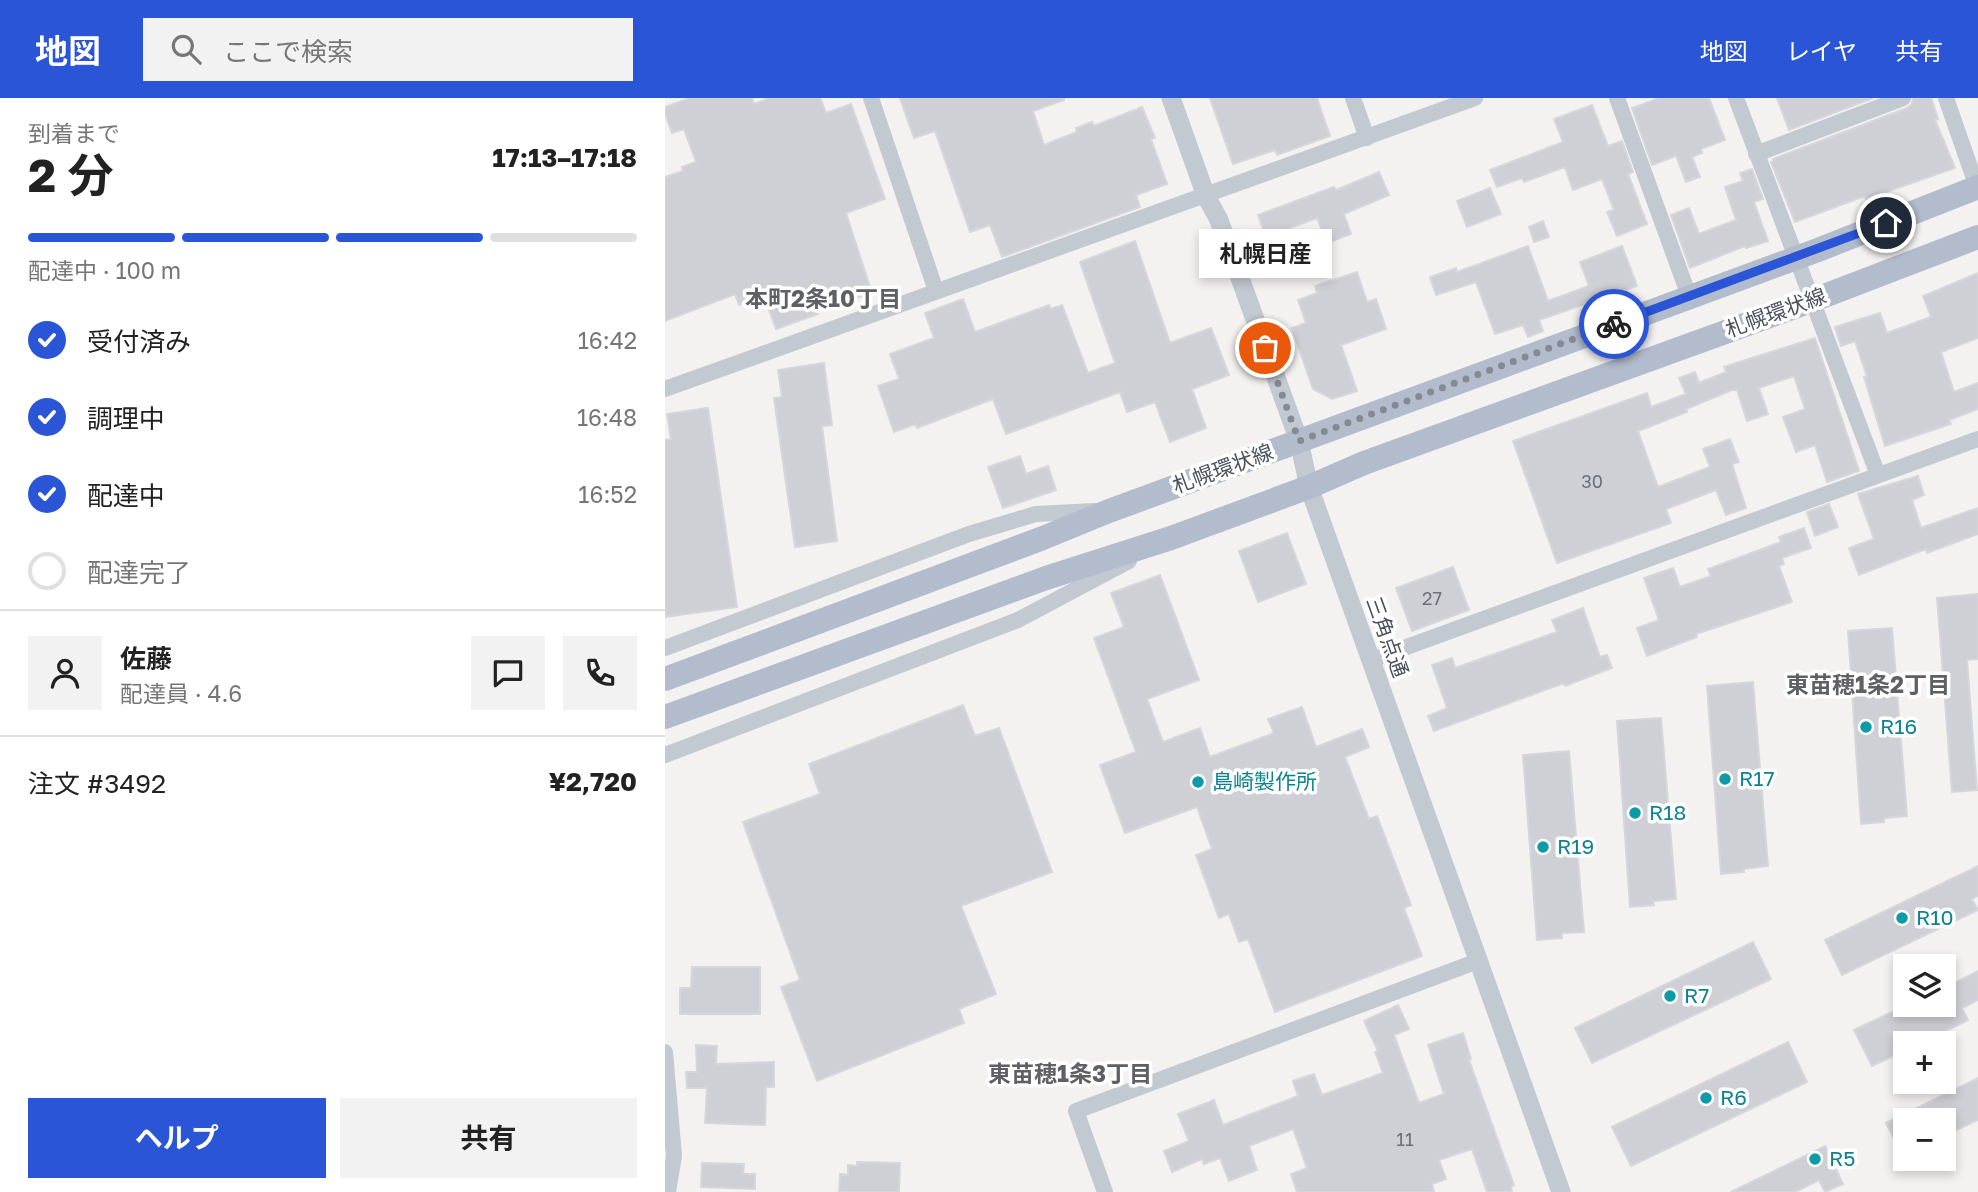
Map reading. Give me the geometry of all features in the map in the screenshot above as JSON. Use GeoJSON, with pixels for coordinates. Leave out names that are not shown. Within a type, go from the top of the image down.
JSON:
{"type":"FeatureCollection","features":[{"type":"Feature","properties":{"kind":"main road","name":"札幌環状線"},"geometry":{"type":"LineString","coordinates":[[665,680],[1109,511],[1978,187]]}},
{"type":"Feature","properties":{"kind":"main road","name":"札幌環状線"},"geometry":{"type":"LineString","coordinates":[[665,717],[1047,578],[1171,538],[1309,487],[1364,463],[1811,301],[1978,237]]}},
{"type":"Feature","properties":{"kind":"street"},"geometry":{"type":"LineString","coordinates":[[871,98],[936,291]]}},
{"type":"Feature","properties":{"kind":"street","name":"三角点通"},"geometry":{"type":"LineString","coordinates":[[1171,98],[1206,196],[1219,220],[1299,441],[1309,487],[1561,1192]]}},
{"type":"Feature","properties":{"kind":"street"},"geometry":{"type":"LineString","coordinates":[[1353,98],[1367,138]]}},
{"type":"Feature","properties":{"kind":"street"},"geometry":{"type":"LineString","coordinates":[[665,389],[1475,98]]}},
{"type":"Feature","properties":{"kind":"street"},"geometry":{"type":"LineString","coordinates":[[1617,98],[1689,296]]}},
{"type":"Feature","properties":{"kind":"street"},"geometry":{"type":"LineString","coordinates":[[1736,98],[1878,475]]}},
{"type":"Feature","properties":{"kind":"street"},"geometry":{"type":"LineString","coordinates":[[1756,154],[1903,98]]}},
{"type":"Feature","properties":{"kind":"street"},"geometry":{"type":"LineString","coordinates":[[1946,98],[1978,187]]}},
{"type":"Feature","properties":{"kind":"street"},"geometry":{"type":"LineString","coordinates":[[1371,660],[1978,439]]}},
{"type":"Feature","properties":{"kind":"street"},"geometry":{"type":"LineString","coordinates":[[665,648],[969,534],[1036,514],[1109,511]]}},
{"type":"Feature","properties":{"kind":"street"},"geometry":{"type":"LineString","coordinates":[[665,754],[1018,620],[1171,538]]}},
{"type":"Feature","properties":{"kind":"street"},"geometry":{"type":"LineString","coordinates":[[1105,1192],[1076,1111],[1478,961]]}},
{"type":"Feature","properties":{"kind":"street"},"geometry":{"type":"LineString","coordinates":[[665,1052],[674,1156],[668,1192]]}},
{"type":"Feature","properties":{"kind":"building"},"geometry":{"type":"Polygon","coordinates":[[[690,98],[752,98],[754,104],[770,98],[820,98],[826,113],[851,104],[885,199],[846,213],[872,293],[816,311],[818,314],[776,329],[764,296],[739,305],[735,294],[665,321],[665,177],[683,171],[682,167],[696,162],[684,129],[672,133],[665,107],[690,98]]]}},
{"type":"Feature","properties":{"kind":"building"},"geometry":{"type":"Polygon","coordinates":[[[900,98],[1064,98],[1033,111],[1044,145],[1077,132],[1076,128],[1092,122],[1094,126],[1142,107],[1155,138],[1151,139],[1167,184],[1136,195],[1140,207],[1002,257],[990,225],[970,232],[935,131],[914,138],[900,98]]]}},
{"type":"Feature","properties":{"kind":"building"},"geometry":{"type":"Polygon","coordinates":[[[1210,98],[1317,98],[1330,136],[1277,155],[1275,150],[1233,164],[1210,98]]]}},
{"type":"Feature","properties":{"kind":"building"},"geometry":{"type":"Polygon","coordinates":[[[1660,98],[1709,98],[1725,140],[1701,149],[1702,153],[1692,157],[1700,177],[1686,182],[1676,156],[1652,165],[1632,108],[1660,98]]]}},
{"type":"Feature","properties":{"kind":"building"},"geometry":{"type":"Polygon","coordinates":[[[1777,98],[1873,98],[1789,130],[1777,98]]]}},
{"type":"Feature","properties":{"kind":"building"},"geometry":{"type":"Polygon","coordinates":[[[1913,98],[1931,98],[1938,119],[1935,120],[1955,168],[1866,199],[1865,196],[1795,222],[1771,162],[1773,159],[1907,108],[1912,104],[1913,98]]]}},
{"type":"Feature","properties":{"kind":"building"},"geometry":{"type":"Polygon","coordinates":[[[1592,105],[1608,146],[1622,141],[1633,172],[1628,174],[1647,224],[1617,236],[1607,212],[1614,210],[1602,179],[1573,190],[1565,167],[1524,182],[1522,178],[1497,187],[1490,170],[1563,142],[1554,119],[1592,105]]]}},
{"type":"Feature","properties":{"kind":"building"},"geometry":{"type":"Polygon","coordinates":[[[1752,169],[1763,199],[1754,202],[1768,241],[1746,248],[1745,246],[1690,268],[1671,215],[1689,208],[1699,234],[1736,220],[1725,187],[1743,181],[1740,173],[1752,169]]]}},
{"type":"Feature","properties":{"kind":"building"},"geometry":{"type":"Polygon","coordinates":[[[1379,172],[1389,195],[1344,214],[1351,234],[1327,243],[1317,218],[1266,237],[1258,215],[1334,187],[1336,190],[1379,172]]]}},
{"type":"Feature","properties":{"kind":"building"},"geometry":{"type":"Polygon","coordinates":[[[1490,188],[1501,214],[1467,227],[1457,201],[1490,188]]]}},
{"type":"Feature","properties":{"kind":"building"},"geometry":{"type":"Polygon","coordinates":[[[1543,221],[1549,237],[1534,242],[1529,227],[1543,221]]]}},
{"type":"Feature","properties":{"kind":"building"},"geometry":{"type":"Polygon","coordinates":[[[1135,241],[1170,343],[1211,328],[1229,375],[1192,389],[1206,428],[1170,442],[1155,402],[1127,412],[1120,392],[1006,434],[993,399],[917,428],[916,424],[894,432],[878,386],[899,379],[890,354],[934,338],[925,313],[963,299],[975,332],[1049,305],[1051,309],[1062,305],[1088,373],[1115,363],[1080,262],[1135,241]]]}},
{"type":"Feature","properties":{"kind":"building"},"geometry":{"type":"Polygon","coordinates":[[[1528,246],[1548,301],[1589,286],[1580,262],[1622,246],[1637,286],[1539,320],[1543,331],[1528,337],[1523,325],[1495,334],[1476,282],[1436,295],[1430,277],[1456,268],[1457,272],[1528,246]]]}},
{"type":"Feature","properties":{"kind":"building"},"geometry":{"type":"Polygon","coordinates":[[[1357,272],[1367,302],[1376,299],[1386,329],[1341,345],[1357,391],[1332,399],[1313,389],[1292,328],[1306,323],[1298,300],[1317,293],[1315,286],[1357,272]]]}},
{"type":"Feature","properties":{"kind":"building"},"geometry":{"type":"Polygon","coordinates":[[[1978,273],[1978,338],[1941,352],[1954,392],[1978,383],[1978,409],[1949,420],[1951,424],[1885,446],[1855,341],[1841,346],[1835,327],[1880,313],[1887,333],[1931,317],[1923,296],[1978,273]]]}},
{"type":"Feature","properties":{"kind":"building"},"geometry":{"type":"Polygon","coordinates":[[[1815,338],[1859,471],[1827,482],[1815,445],[1796,452],[1783,417],[1805,409],[1794,376],[1759,388],[1768,414],[1747,421],[1737,390],[1732,390],[1686,409],[1687,412],[1638,431],[1658,487],[1710,467],[1703,449],[1730,439],[1739,462],[1732,464],[1746,508],[1726,515],[1716,490],[1666,509],[1671,523],[1557,563],[1513,441],[1647,393],[1651,407],[1686,394],[1679,378],[1695,372],[1699,383],[1726,372],[1724,367],[1815,338]]]}},
{"type":"Feature","properties":{"kind":"building"},"geometry":{"type":"Polygon","coordinates":[[[824,363],[832,425],[822,426],[837,541],[795,547],[774,398],[782,397],[778,370],[824,363]]]}},
{"type":"Feature","properties":{"kind":"building"},"geometry":{"type":"Polygon","coordinates":[[[708,408],[737,607],[665,617],[665,440],[671,439],[667,414],[708,408]]]}},
{"type":"Feature","properties":{"kind":"building"},"geometry":{"type":"Polygon","coordinates":[[[1020,456],[1026,474],[1048,466],[1056,490],[1003,508],[988,467],[1020,456]]]}},
{"type":"Feature","properties":{"kind":"building"},"geometry":{"type":"Polygon","coordinates":[[[1918,476],[1924,495],[1912,500],[1921,528],[1978,508],[1978,534],[1927,553],[1926,549],[1859,575],[1849,548],[1874,539],[1858,494],[1918,476]]]}},
{"type":"Feature","properties":{"kind":"building"},"geometry":{"type":"Polygon","coordinates":[[[1829,504],[1838,527],[1815,536],[1807,512],[1829,504]]]}},
{"type":"Feature","properties":{"kind":"building"},"geometry":{"type":"Polygon","coordinates":[[[1804,528],[1811,548],[1782,558],[1784,564],[1779,566],[1792,602],[1696,634],[1697,637],[1647,656],[1637,628],[1659,620],[1644,578],[1673,568],[1680,587],[1711,576],[1708,569],[1781,542],[1779,537],[1804,528]]]}},
{"type":"Feature","properties":{"kind":"building"},"geometry":{"type":"Polygon","coordinates":[[[1287,533],[1306,584],[1258,602],[1239,551],[1287,533]]]}},
{"type":"Feature","properties":{"kind":"building"},"geometry":{"type":"Polygon","coordinates":[[[1453,567],[1469,610],[1412,631],[1396,588],[1453,567]]]}},
{"type":"Feature","properties":{"kind":"building"},"geometry":{"type":"Polygon","coordinates":[[[1160,575],[1199,680],[1147,699],[1163,742],[1200,728],[1210,757],[1274,733],[1268,719],[1302,707],[1316,747],[1362,729],[1369,747],[1345,757],[1369,819],[1377,816],[1411,905],[1404,908],[1422,956],[1275,1012],[1248,939],[1239,942],[1229,914],[1219,918],[1196,855],[1212,849],[1197,807],[1125,833],[1100,765],[1136,752],[1094,638],[1124,627],[1111,593],[1160,575]]]}},
{"type":"Feature","properties":{"kind":"building"},"geometry":{"type":"Polygon","coordinates":[[[1978,594],[1978,659],[1967,660],[1977,790],[1952,792],[1937,598],[1978,594]]]}},
{"type":"Feature","properties":{"kind":"building"},"geometry":{"type":"Polygon","coordinates":[[[1583,608],[1600,657],[1607,655],[1612,668],[1434,731],[1428,716],[1447,708],[1432,665],[1452,658],[1455,668],[1557,632],[1552,620],[1583,608]]]}},
{"type":"Feature","properties":{"kind":"building"},"geometry":{"type":"Polygon","coordinates":[[[1892,628],[1907,816],[1861,824],[1848,631],[1892,628]]]}},
{"type":"Feature","properties":{"kind":"building"},"geometry":{"type":"Polygon","coordinates":[[[1753,682],[1768,866],[1721,874],[1707,686],[1753,682]]]}},
{"type":"Feature","properties":{"kind":"building"},"geometry":{"type":"Polygon","coordinates":[[[963,705],[975,736],[999,728],[1052,872],[961,906],[996,994],[959,1009],[964,1023],[817,1081],[781,987],[800,980],[743,822],[820,794],[809,764],[963,705]]]}},
{"type":"Feature","properties":{"kind":"building"},"geometry":{"type":"Polygon","coordinates":[[[1661,718],[1676,899],[1653,901],[1654,905],[1630,907],[1617,721],[1661,718]]]}},
{"type":"Feature","properties":{"kind":"building"},"geometry":{"type":"Polygon","coordinates":[[[1569,751],[1584,932],[1562,933],[1562,938],[1537,940],[1523,755],[1569,751]]]}},
{"type":"Feature","properties":{"kind":"building","name":"R10"},"geometry":{"type":"Polygon","coordinates":[[[1978,866],[1978,896],[1972,899],[1978,910],[1842,975],[1825,940],[1978,866]]]}},
{"type":"Feature","properties":{"kind":"building","name":"R7"},"geometry":{"type":"Polygon","coordinates":[[[1753,942],[1771,979],[1592,1063],[1575,1028],[1753,942]]]}},
{"type":"Feature","properties":{"kind":"building"},"geometry":{"type":"Polygon","coordinates":[[[692,967],[760,967],[760,1014],[680,1014],[680,988],[691,988],[692,967]]]}},
{"type":"Feature","properties":{"kind":"building"},"geometry":{"type":"Polygon","coordinates":[[[1978,971],[1978,1000],[1962,1008],[1968,1020],[1945,1031],[1893,1031],[1893,1056],[1872,1066],[1854,1030],[1893,1012],[1893,1017],[1956,1017],[1956,982],[1978,971]]]}},
{"type":"Feature","properties":{"kind":"building"},"geometry":{"type":"Polygon","coordinates":[[[1398,1005],[1409,1029],[1394,1035],[1419,1103],[1444,1094],[1428,1045],[1463,1033],[1471,1059],[1469,1060],[1514,1185],[1511,1187],[1512,1192],[1487,1192],[1472,1149],[1439,1160],[1446,1179],[1432,1184],[1434,1192],[1297,1192],[1291,1174],[1307,1168],[1293,1129],[1249,1146],[1257,1170],[1229,1181],[1220,1158],[1204,1164],[1202,1159],[1172,1172],[1164,1151],[1189,1141],[1178,1114],[1214,1100],[1223,1125],[1298,1096],[1293,1081],[1314,1074],[1322,1095],[1383,1073],[1375,1052],[1378,1051],[1364,1021],[1398,1005]]]}},
{"type":"Feature","properties":{"kind":"building","name":"R6"},"geometry":{"type":"Polygon","coordinates":[[[1788,1042],[1807,1082],[1631,1166],[1612,1127],[1788,1042]]]}},
{"type":"Feature","properties":{"kind":"building"},"geometry":{"type":"Polygon","coordinates":[[[696,1045],[717,1046],[716,1064],[774,1062],[774,1087],[766,1087],[765,1125],[705,1123],[707,1088],[687,1088],[686,1072],[697,1072],[696,1045]]]}},
{"type":"Feature","properties":{"kind":"building"},"geometry":{"type":"Polygon","coordinates":[[[1978,1078],[1978,1120],[1956,1130],[1956,1108],[1917,1108],[1945,1094],[1956,1094],[1956,1089],[1978,1078]]]}},
{"type":"Feature","properties":{"kind":"building"},"geometry":{"type":"Polygon","coordinates":[[[1893,1120],[1893,1137],[1886,1123],[1893,1120]]]}},
{"type":"Feature","properties":{"kind":"building","name":"R5"},"geometry":{"type":"Polygon","coordinates":[[[1825,1146],[1843,1184],[1825,1192],[1819,1180],[1795,1192],[1731,1192],[1825,1146]]]}},
{"type":"Feature","properties":{"kind":"building"},"geometry":{"type":"Polygon","coordinates":[[[857,1162],[900,1163],[899,1192],[839,1192],[840,1174],[848,1175],[848,1165],[857,1166],[857,1162]]]}},
{"type":"Feature","properties":{"kind":"building"},"geometry":{"type":"Polygon","coordinates":[[[702,1163],[744,1164],[743,1174],[755,1174],[755,1189],[701,1187],[702,1163]]]}},
{"type":"Feature","properties":{"kind":"way so far"},"geometry":{"type":"LineString","coordinates":[[1265,348],[1299,441],[1614,324]]}},
{"type":"Feature","properties":{"kind":"place","name":"札幌日産"},"geometry":{"type":"Point","coordinates":[1265,348]}},
{"type":"Feature","properties":{"kind":"place","name":"R16"},"geometry":{"type":"Point","coordinates":[1866,727]}},
{"type":"Feature","properties":{"kind":"place","name":"R17"},"geometry":{"type":"Point","coordinates":[1725,779]}},
{"type":"Feature","properties":{"kind":"place","name":"島崎製作所"},"geometry":{"type":"Point","coordinates":[1198,782]}},
{"type":"Feature","properties":{"kind":"place","name":"R18"},"geometry":{"type":"Point","coordinates":[1635,813]}},
{"type":"Feature","properties":{"kind":"place","name":"R19"},"geometry":{"type":"Point","coordinates":[1543,847]}},
{"type":"Feature","properties":{"kind":"place","name":"R10"},"geometry":{"type":"Point","coordinates":[1902,918]}},
{"type":"Feature","properties":{"kind":"place","name":"R7"},"geometry":{"type":"Point","coordinates":[1670,996]}},
{"type":"Feature","properties":{"kind":"place","name":"R6"},"geometry":{"type":"Point","coordinates":[1706,1098]}},
{"type":"Feature","properties":{"kind":"place","name":"R5"},"geometry":{"type":"Point","coordinates":[1815,1159]}},
{"type":"Feature","properties":{"kind":"district","name":"本町2条10丁目"},"geometry":{"type":"Point","coordinates":[823,299]}},
{"type":"Feature","properties":{"kind":"district","name":"東苗穂1条2丁目"},"geometry":{"type":"Point","coordinates":[1868,685]}},
{"type":"Feature","properties":{"kind":"district","name":"東苗穂1条3丁目"},"geometry":{"type":"Point","coordinates":[1070,1074]}},
{"type":"Feature","properties":{"kind":"route"},"geometry":{"type":"LineString","coordinates":[[1614,324],[1886,223]]}}]}
